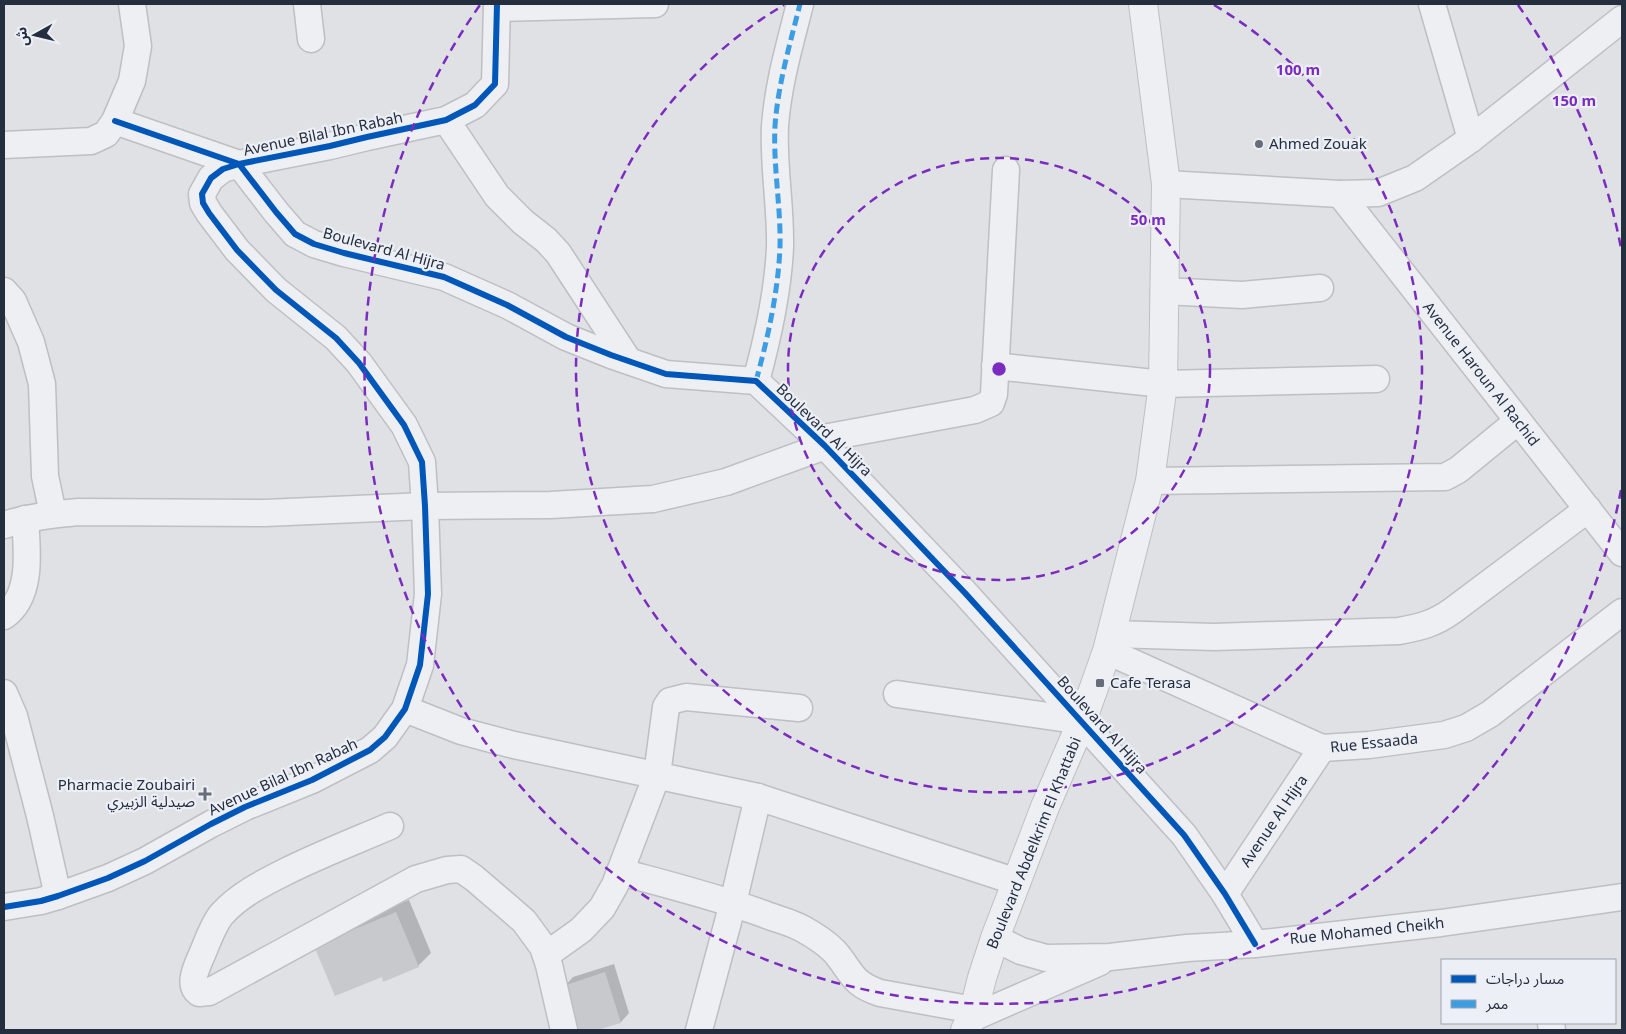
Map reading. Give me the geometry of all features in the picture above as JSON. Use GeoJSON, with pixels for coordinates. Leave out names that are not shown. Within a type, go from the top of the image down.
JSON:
{"type":"FeatureCollection","features":[{"type":"Feature","properties":{"kind":"street"},"geometry":{"type":"LineString","coordinates":[[4,145],[91,140],[106,134],[115,121],[132,81],[138,46],[132,4]]}},
{"type":"Feature","properties":{"kind":"street"},"geometry":{"type":"LineString","coordinates":[[306,4],[310,39]]}},
{"type":"Feature","properties":{"kind":"street"},"geometry":{"type":"LineString","coordinates":[[497,6],[655,4]]}},
{"type":"Feature","properties":{"kind":"street"},"geometry":{"type":"LineString","coordinates":[[756,381],[771,325],[778,276],[780,246],[775,128],[778,93],[800,4]]}},
{"type":"Feature","properties":{"kind":"street","name":"Boulevard Abdelkrim El Khattabi"},"geometry":{"type":"LineString","coordinates":[[970,1019],[995,938],[1045,807],[1082,722],[1109,642],[1150,481],[1163,384],[1166,184],[1143,4]]}},
{"type":"Feature","properties":{"kind":"street"},"geometry":{"type":"LineString","coordinates":[[1432,4],[1471,139]]}},
{"type":"Feature","properties":{"kind":"street","name":"Avenue Bilal Ibn Rabah"},"geometry":{"type":"LineString","coordinates":[[4,907],[41,901],[108,878],[145,861],[210,824],[245,807],[312,780],[351,761],[370,750],[385,737],[405,709],[420,665],[427,603],[426,506],[422,462],[404,425],[359,363],[336,338],[276,290],[237,250],[203,203],[202,194],[211,178],[223,169],[446,120],[475,105],[495,84],[497,6]]}},
{"type":"Feature","properties":{"kind":"street"},"geometry":{"type":"LineString","coordinates":[[1166,184],[1340,194],[1378,194],[1415,178],[1471,139],[1622,19]]}},
{"type":"Feature","properties":{"kind":"street"},"geometry":{"type":"LineString","coordinates":[[446,120],[498,196],[523,222],[546,240],[558,253],[628,360]]}},
{"type":"Feature","properties":{"kind":"street"},"geometry":{"type":"LineString","coordinates":[[115,121],[240,164]]}},
{"type":"Feature","properties":{"kind":"street","name":"Boulevard Al Hijra"},"geometry":{"type":"LineString","coordinates":[[240,164],[295,234],[314,244],[444,277],[507,305],[566,337],[666,374],[756,381],[822,442],[965,593],[1184,834],[1225,894],[1255,944]]}},
{"type":"Feature","properties":{"kind":"street"},"geometry":{"type":"LineString","coordinates":[[4,616],[10,612],[22,592],[27,556],[14,522],[53,514],[79,512],[265,513],[426,506],[551,505],[653,499],[726,482],[822,442],[953,415],[986,406],[991,403],[994,394],[1006,170]]}},
{"type":"Feature","properties":{"kind":"street","name":"Avenue Haroun Al Rachid"},"geometry":{"type":"LineString","coordinates":[[1340,194],[1622,553]]}},
{"type":"Feature","properties":{"kind":"street"},"geometry":{"type":"LineString","coordinates":[[1164,291],[1242,295],[1320,288]]}},
{"type":"Feature","properties":{"kind":"street"},"geometry":{"type":"LineString","coordinates":[[4,291],[13,301],[30,342],[42,384],[45,476],[53,514]]}},
{"type":"Feature","properties":{"kind":"street"},"geometry":{"type":"LineString","coordinates":[[995,366],[1163,384],[1376,379]]}},
{"type":"Feature","properties":{"kind":"street"},"geometry":{"type":"LineString","coordinates":[[1150,481],[1446,477],[1458,470],[1518,421]]}},
{"type":"Feature","properties":{"kind":"street"},"geometry":{"type":"LineString","coordinates":[[1109,642],[1399,631],[1422,626],[1438,621],[1588,510]]}},
{"type":"Feature","properties":{"kind":"street","name":"Rue Essaada"},"geometry":{"type":"LineString","coordinates":[[1109,642],[1322,748],[1414,740],[1444,735],[1466,728],[1490,714],[1622,612]]}},
{"type":"Feature","properties":{"kind":"street"},"geometry":{"type":"LineString","coordinates":[[4,693],[14,716],[40,816],[58,896]]}},
{"type":"Feature","properties":{"kind":"street"},"geometry":{"type":"LineString","coordinates":[[897,694],[1082,722]]}},
{"type":"Feature","properties":{"kind":"street"},"geometry":{"type":"LineString","coordinates":[[546,955],[581,930],[602,908],[621,872],[657,775],[666,707],[670,701],[686,697],[799,708]]}},
{"type":"Feature","properties":{"kind":"street"},"geometry":{"type":"LineString","coordinates":[[405,709],[461,731],[514,745],[758,797],[1017,882]]}},
{"type":"Feature","properties":{"kind":"street","name":"Avenue Al Hijra"},"geometry":{"type":"LineString","coordinates":[[1225,894],[1322,748]]}},
{"type":"Feature","properties":{"kind":"street"},"geometry":{"type":"LineString","coordinates":[[699,1030],[733,903],[758,797]]}},
{"type":"Feature","properties":{"kind":"street"},"geometry":{"type":"LineString","coordinates":[[390,826],[304,862],[261,884],[236,901],[221,916],[201,956],[193,982],[195,990],[199,993],[209,992],[416,879],[447,870],[461,869],[524,921],[539,941],[546,955],[564,1030]]}},
{"type":"Feature","properties":{"kind":"street"},"geometry":{"type":"LineString","coordinates":[[621,872],[733,903],[801,928],[819,938],[832,949],[856,981],[867,988],[970,1019]]}},
{"type":"Feature","properties":{"kind":"street","name":"Rue Mohamed Cheikh"},"geometry":{"type":"LineString","coordinates":[[995,938],[1021,951],[1046,958],[1110,958],[1187,948],[1255,944],[1442,923],[1622,896]]}},
{"type":"Feature","properties":{"kind":"street","name":"Rue Mohamed Cheikh"},"geometry":{"type":"LineString","coordinates":[[970,1019],[1110,958]]}},
{"type":"Feature","properties":{"kind":"building"},"geometry":{"type":"Polygon","coordinates":[[[396,912],[419,967],[383,982],[382,977],[335,996],[314,946],[396,912]]]}},
{"type":"Feature","properties":{"kind":"building"},"geometry":{"type":"Polygon","coordinates":[[[605,972],[621,1023],[597,1030],[577,1030],[563,986],[605,972]]]}},
{"type":"Feature","properties":{"kind":"marked path"},"geometry":{"type":"LineString","coordinates":[[756,381],[772,315],[779,264],[780,232],[775,126],[785,64],[800,4]]}},
{"type":"Feature","properties":{"kind":"cycle path"},"geometry":{"type":"LineString","coordinates":[[4,907],[41,901],[108,878],[145,861],[245,807],[312,780],[370,750],[385,737],[405,709],[420,665],[428,594],[422,462],[404,425],[359,363],[336,338],[276,290],[237,250],[209,213],[203,203],[202,194],[211,178],[223,169],[446,120],[475,105],[495,84],[497,4]]}},
{"type":"Feature","properties":{"kind":"cycle path"},"geometry":{"type":"LineString","coordinates":[[115,121],[239,164],[295,234],[314,244],[444,277],[507,305],[566,337],[666,374],[756,381],[825,446],[965,593],[1184,835],[1225,894],[1255,944]]}},
{"type":"Feature","properties":{"kind":"place","name":"Ahmed Zouak"},"geometry":{"type":"Point","coordinates":[1259,144]}},
{"type":"Feature","properties":{"kind":"place","name":"Cafe Terasa"},"geometry":{"type":"Point","coordinates":[1100,683]}},
{"type":"Feature","properties":{"kind":"place","name":"Pharmacie Zoubairi صيدلية الزبيري"},"geometry":{"type":"Point","coordinates":[205,794]}}]}
